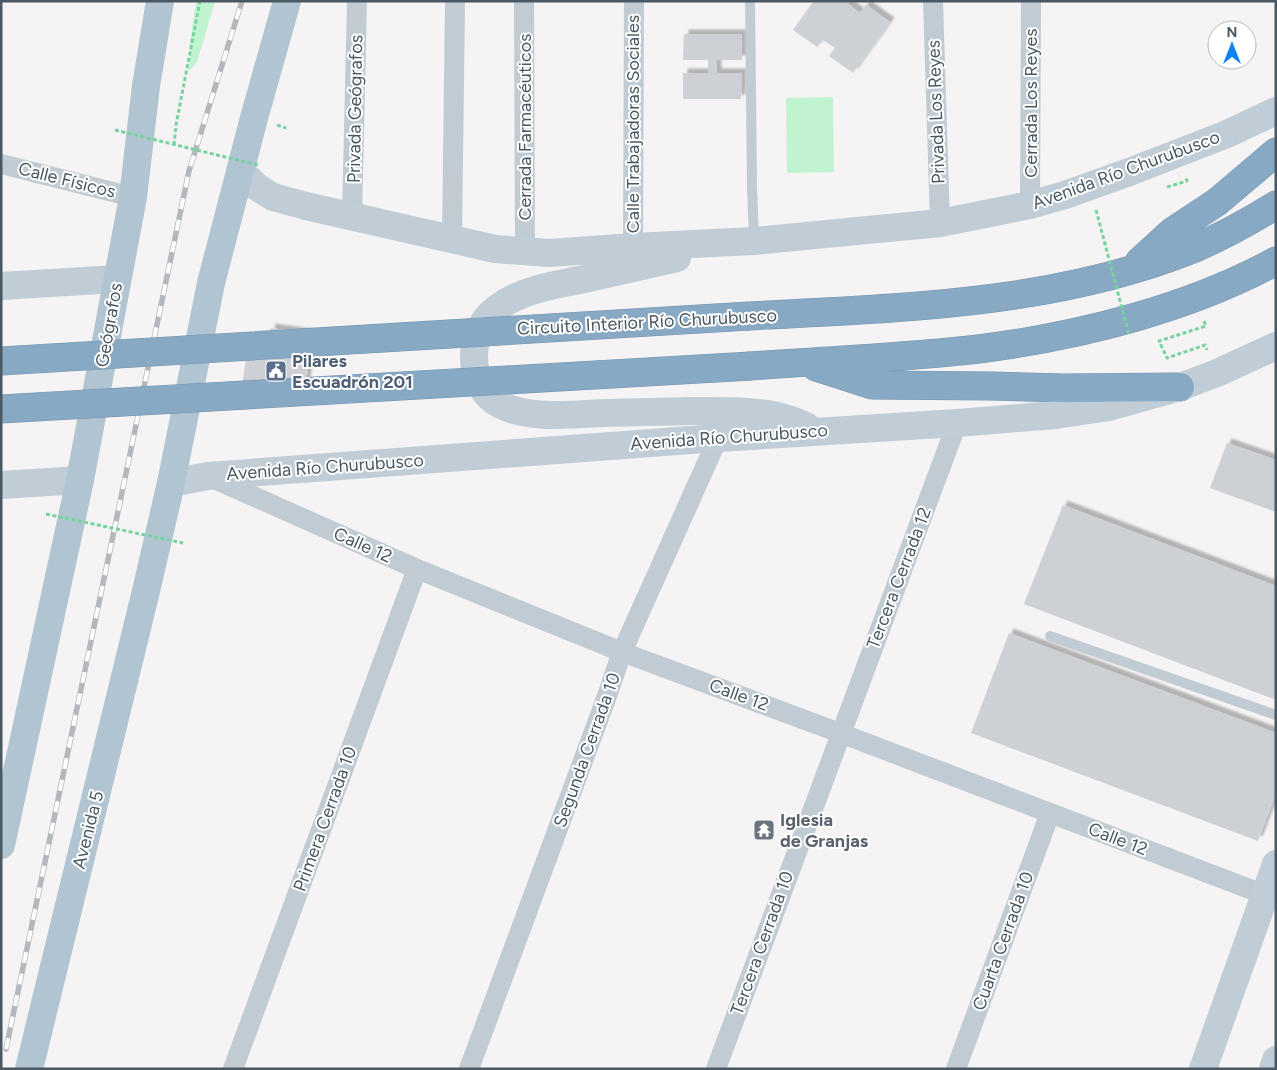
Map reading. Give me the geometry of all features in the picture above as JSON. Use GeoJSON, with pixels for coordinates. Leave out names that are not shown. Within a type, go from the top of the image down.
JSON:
{"type":"FeatureCollection","features":[{"type":"Feature","properties":{"kind":"highway"},"geometry":{"type":"LineString","coordinates":[[1130,270],[1173,231],[1217,202],[1276,152]]}},
{"type":"Feature","properties":{"kind":"highway","name":"Circuito Interior Río Churubusco"},"geometry":{"type":"LineString","coordinates":[[1,361],[904,307],[975,301],[1072,285],[1130,270],[1196,247],[1247,223],[1276,206]]}},
{"type":"Feature","properties":{"kind":"highway"},"geometry":{"type":"LineString","coordinates":[[1,410],[803,363],[909,356],[986,348],[1050,337],[1149,313],[1210,292],[1276,261]]}},
{"type":"Feature","properties":{"kind":"highway"},"geometry":{"type":"LineString","coordinates":[[803,363],[872,385],[1065,388],[1180,387]]}},
{"type":"Feature","properties":{"kind":"main road","name":"Geógrafos"},"geometry":{"type":"LineString","coordinates":[[1,845],[80,480],[133,197],[146,86],[160,1]]}},
{"type":"Feature","properties":{"kind":"main road"},"geometry":{"type":"LineString","coordinates":[[171,483],[211,283],[249,168],[287,1]]}},
{"type":"Feature","properties":{"kind":"main road","name":"Avenida Río Churubusco"},"geometry":{"type":"LineString","coordinates":[[249,168],[257,187],[273,197],[494,249],[549,254],[633,247],[754,241],[940,223],[1030,205],[1065,195],[1227,134],[1276,110]]}},
{"type":"Feature","properties":{"kind":"main road"},"geometry":{"type":"LineString","coordinates":[[754,241],[549,287],[523,294],[513,299],[492,312],[477,336],[474,357],[479,383],[488,396],[496,402],[519,411],[532,413],[563,415],[739,412],[777,416],[820,431]]}},
{"type":"Feature","properties":{"kind":"main road"},"geometry":{"type":"LineString","coordinates":[[1,286],[117,279]]}},
{"type":"Feature","properties":{"kind":"main road","name":"Avenida Río Churubusco"},"geometry":{"type":"LineString","coordinates":[[171,483],[208,476],[1056,415],[1109,407],[1180,387],[1217,373],[1276,346]]}},
{"type":"Feature","properties":{"kind":"main road"},"geometry":{"type":"LineString","coordinates":[[1,485],[80,480]]}},
{"type":"Feature","properties":{"kind":"main road","name":"Avenida 5"},"geometry":{"type":"LineString","coordinates":[[30,1069],[171,483]]}},
{"type":"Feature","properties":{"kind":"main road"},"geometry":{"type":"LineString","coordinates":[[1203,1069],[1270,897],[1276,864]]}},
{"type":"Feature","properties":{"kind":"main road"},"geometry":{"type":"LineString","coordinates":[[1273,1069],[1276,1060]]}},
{"type":"Feature","properties":{"kind":"street","name":"Privada Geógrafos"},"geometry":{"type":"LineString","coordinates":[[352,217],[357,1]]}},
{"type":"Feature","properties":{"kind":"street"},"geometry":{"type":"LineString","coordinates":[[452,240],[455,1]]}},
{"type":"Feature","properties":{"kind":"street","name":"Cerrada Farmacéuticos"},"geometry":{"type":"LineString","coordinates":[[524,1],[525,252]]}},
{"type":"Feature","properties":{"kind":"street","name":"Calle Trabajadoras Sociales"},"geometry":{"type":"LineString","coordinates":[[633,247],[634,1]]}},
{"type":"Feature","properties":{"kind":"street","name":"Privada Los Reyes"},"geometry":{"type":"LineString","coordinates":[[933,1],[940,223]]}},
{"type":"Feature","properties":{"kind":"street","name":"Cerrada Los Reyes"},"geometry":{"type":"LineString","coordinates":[[1030,205],[1032,1]]}},
{"type":"Feature","properties":{"kind":"street","name":"Calle Físicos"},"geometry":{"type":"LineString","coordinates":[[1,164],[133,197]]}},
{"type":"Feature","properties":{"kind":"street","name":"Tercera Cerrada 12"},"geometry":{"type":"LineString","coordinates":[[840,733],[957,423]]}},
{"type":"Feature","properties":{"kind":"street","name":"Segunda Cerrada 10"},"geometry":{"type":"LineString","coordinates":[[469,1069],[622,652],[718,438]]}},
{"type":"Feature","properties":{"kind":"street","name":"Calle 12"},"geometry":{"type":"LineString","coordinates":[[208,476],[417,569],[622,652],[1270,897]]}},
{"type":"Feature","properties":{"kind":"street","name":"Primera Cerrada 10"},"geometry":{"type":"LineString","coordinates":[[233,1069],[417,569]]}},
{"type":"Feature","properties":{"kind":"street","name":"Tercera Cerrada 10"},"geometry":{"type":"LineString","coordinates":[[716,1069],[840,733]]}},
{"type":"Feature","properties":{"kind":"street","name":"Cuarta Cerrada 10"},"geometry":{"type":"LineString","coordinates":[[956,1069],[1050,813]]}},
{"type":"Feature","properties":{"kind":"lane"},"geometry":{"type":"LineString","coordinates":[[750,1],[754,241]]}},
{"type":"Feature","properties":{"kind":"lane"},"geometry":{"type":"LineString","coordinates":[[1050,636],[1276,715]]}},
{"type":"Feature","properties":{"kind":"path"},"geometry":{"type":"LineString","coordinates":[[174,145],[176,125],[200,1]]}},
{"type":"Feature","properties":{"kind":"path"},"geometry":{"type":"LineString","coordinates":[[115,130],[174,145],[249,168]]}},
{"type":"Feature","properties":{"kind":"path"},"geometry":{"type":"LineString","coordinates":[[1096,210],[1129,335]]}},
{"type":"Feature","properties":{"kind":"path"},"geometry":{"type":"LineString","coordinates":[[1203,319],[1206,326],[1159,341],[1167,358],[1205,345],[1217,373]]}},
{"type":"Feature","properties":{"kind":"path"},"geometry":{"type":"LineString","coordinates":[[46,514],[183,543]]}},
{"type":"Feature","properties":{"kind":"green space"},"geometry":{"type":"Polygon","coordinates":[[[196,1],[215,1],[197,62],[189,71],[190,44],[196,1]]]}},
{"type":"Feature","properties":{"kind":"green space"},"geometry":{"type":"Polygon","coordinates":[[[833,97],[834,172],[787,173],[786,98],[833,97]]]}},
{"type":"Feature","properties":{"kind":"building"},"geometry":{"type":"Polygon","coordinates":[[[814,1],[850,1],[848,4],[860,13],[866,5],[890,22],[853,73],[829,56],[835,48],[823,40],[817,47],[793,30],[814,1]]]}},
{"type":"Feature","properties":{"kind":"building"},"geometry":{"type":"Polygon","coordinates":[[[684,34],[742,34],[742,60],[717,60],[717,73],[742,73],[741,99],[683,99],[683,73],[708,73],[708,60],[683,60],[684,34]]]}},
{"type":"Feature","properties":{"kind":"building","name":"Pilares Escuadrón 201"},"geometry":{"type":"Polygon","coordinates":[[[271,328],[313,334],[305,388],[240,398],[247,353],[267,356],[271,328]]]}},
{"type":"Feature","properties":{"kind":"building"},"geometry":{"type":"Polygon","coordinates":[[[1227,443],[1276,460],[1276,512],[1210,488],[1227,443]]]}},
{"type":"Feature","properties":{"kind":"building"},"geometry":{"type":"Polygon","coordinates":[[[1063,505],[1276,586],[1276,700],[1024,604],[1063,505]]]}},
{"type":"Feature","properties":{"kind":"building"},"geometry":{"type":"Polygon","coordinates":[[[1009,633],[1276,733],[1276,794],[1258,841],[971,733],[1009,633]]]}},
{"type":"Feature","properties":{"kind":"railway"},"geometry":{"type":"LineString","coordinates":[[6,1049],[189,171],[242,1]]}},
{"type":"Feature","properties":{"kind":"place","name":"Pilares Escuadrón 201"},"geometry":{"type":"Point","coordinates":[276,371]}},
{"type":"Feature","properties":{"kind":"place","name":"Iglesia de Granjas"},"geometry":{"type":"Point","coordinates":[764,830]}}]}
